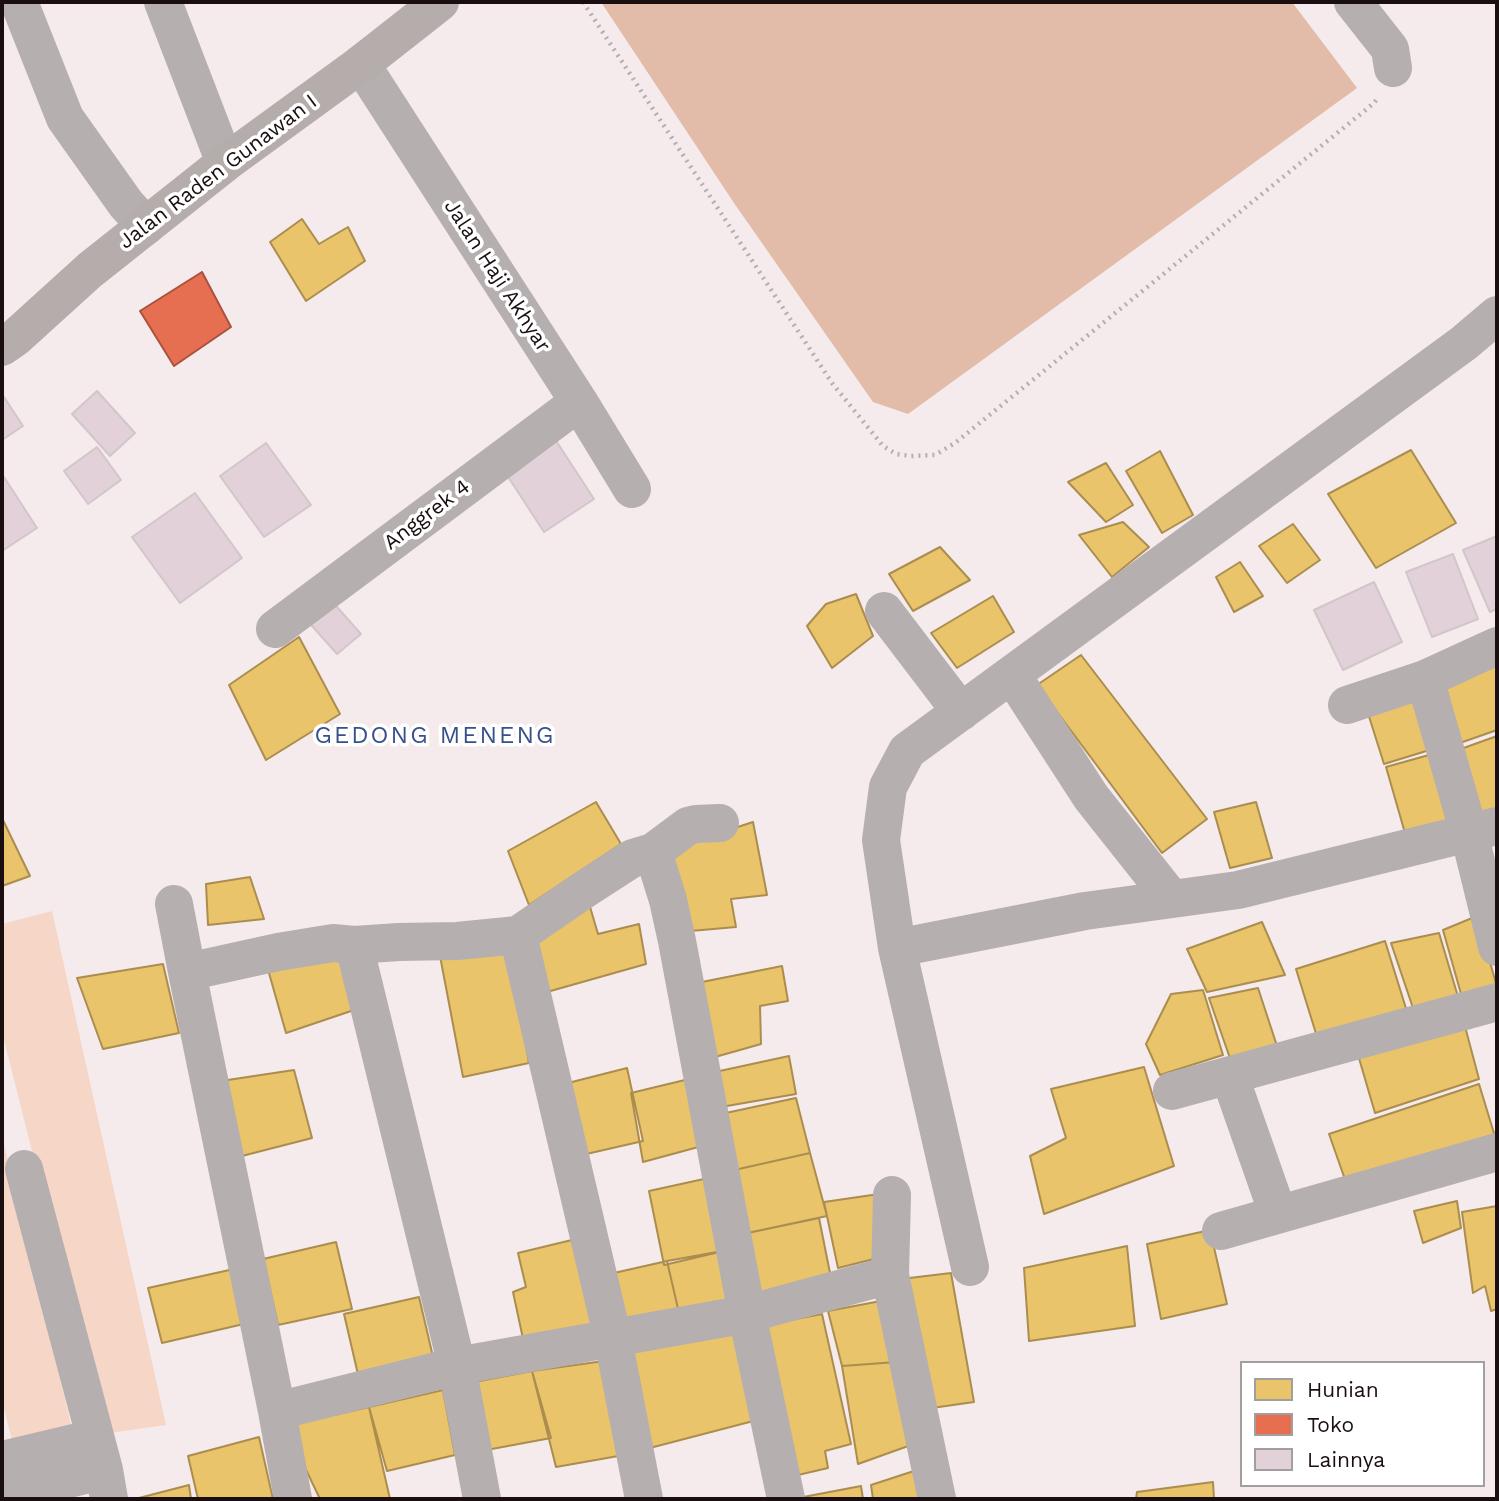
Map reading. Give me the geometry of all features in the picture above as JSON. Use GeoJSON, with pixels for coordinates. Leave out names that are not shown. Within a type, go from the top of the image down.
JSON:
{"type":"FeatureCollection","features":[{"type":"Feature","properties":{"kind":"highway","name":"Jalan Raden Gunawan I"},"geometry":{"type":"LineString","coordinates":[[6,335],[225,163],[361,64],[440,2]]}},
{"type":"Feature","properties":{"kind":"street"},"geometry":{"type":"LineString","coordinates":[[19,2],[65,118],[126,204],[146,226]]}},
{"type":"Feature","properties":{"kind":"street"},"geometry":{"type":"LineString","coordinates":[[163,2],[225,163]]}},
{"type":"Feature","properties":{"kind":"street"},"geometry":{"type":"LineString","coordinates":[[1353,2],[1390,50],[1393,68]]}},
{"type":"Feature","properties":{"kind":"street","name":"Jalan Haji Akhyar"},"geometry":{"type":"LineString","coordinates":[[361,64],[632,489]]}},
{"type":"Feature","properties":{"kind":"street"},"geometry":{"type":"LineString","coordinates":[[970,1267],[897,948],[881,840],[888,787],[907,751],[1464,343],[1497,315]]}},
{"type":"Feature","properties":{"kind":"street","name":"Anggrek 4"},"geometry":{"type":"LineString","coordinates":[[275,629],[579,402]]}},
{"type":"Feature","properties":{"kind":"street"},"geometry":{"type":"LineString","coordinates":[[884,611],[961,712]]}},
{"type":"Feature","properties":{"kind":"street"},"geometry":{"type":"LineString","coordinates":[[1348,705],[1425,679],[1497,646]]}},
{"type":"Feature","properties":{"kind":"street"},"geometry":{"type":"LineString","coordinates":[[1012,674],[1091,797],[1171,898]]}},
{"type":"Feature","properties":{"kind":"street"},"geometry":{"type":"LineString","coordinates":[[1425,679],[1483,829],[1497,947]]}},
{"type":"Feature","properties":{"kind":"street"},"geometry":{"type":"LineString","coordinates":[[187,972],[333,943],[354,945],[457,941],[518,935],[585,888],[633,858],[653,852],[688,826],[720,823]]}},
{"type":"Feature","properties":{"kind":"street"},"geometry":{"type":"LineString","coordinates":[[897,948],[1085,911],[1238,890],[1483,829]]}},
{"type":"Feature","properties":{"kind":"street"},"geometry":{"type":"LineString","coordinates":[[653,852],[677,941],[747,1314],[786,1499]]}},
{"type":"Feature","properties":{"kind":"street"},"geometry":{"type":"LineString","coordinates":[[174,904],[293,1499]]}},
{"type":"Feature","properties":{"kind":"street"},"geometry":{"type":"LineString","coordinates":[[518,935],[613,1339],[644,1499]]}},
{"type":"Feature","properties":{"kind":"street"},"geometry":{"type":"LineString","coordinates":[[354,945],[457,1366],[482,1499]]}},
{"type":"Feature","properties":{"kind":"street"},"geometry":{"type":"LineString","coordinates":[[1172,1091],[1497,1002]]}},
{"type":"Feature","properties":{"kind":"street"},"geometry":{"type":"LineString","coordinates":[[1230,1077],[1278,1214]]}},
{"type":"Feature","properties":{"kind":"street"},"geometry":{"type":"LineString","coordinates":[[1221,1231],[1497,1152]]}},
{"type":"Feature","properties":{"kind":"street"},"geometry":{"type":"LineString","coordinates":[[24,1170],[102,1469]]}},
{"type":"Feature","properties":{"kind":"street"},"geometry":{"type":"LineString","coordinates":[[892,1195],[890,1275],[937,1499]]}},
{"type":"Feature","properties":{"kind":"street"},"geometry":{"type":"LineString","coordinates":[[276,1411],[457,1366],[747,1314],[890,1275]]}},
{"type":"Feature","properties":{"kind":"street"},"geometry":{"type":"LineString","coordinates":[[2,1460],[102,1469]]}},
{"type":"Feature","properties":{"kind":"street"},"geometry":{"type":"LineString","coordinates":[[2,1496],[102,1469]]}},
{"type":"Feature","properties":{"kind":"path"},"geometry":{"type":"LineString","coordinates":[[583,2],[832,383],[883,446],[896,454],[911,456],[935,455],[965,435],[1373,104],[1388,84],[1393,68]]}},
{"type":"Feature","properties":{"kind":"shaded area"},"geometry":{"type":"Polygon","coordinates":[[[601,2],[1292,2],[1357,88],[908,414],[873,402],[734,203],[601,2]]]}},
{"type":"Feature","properties":{"kind":"shaded area"},"geometry":{"type":"Polygon","coordinates":[[[52,911],[166,1425],[103,1434],[2,1032],[2,924],[52,911]]]}},
{"type":"Feature","properties":{"kind":"shaded area"},"geometry":{"type":"Polygon","coordinates":[[[2,1136],[72,1429],[14,1448],[2,1401],[2,1136]]]}},
{"type":"Feature","properties":{"kind":"building: Hunian"},"geometry":{"type":"Polygon","coordinates":[[[302,219],[319,244],[348,227],[365,261],[306,301],[270,242],[302,219]]]}},
{"type":"Feature","properties":{"kind":"building: Hunian"},"geometry":{"type":"Polygon","coordinates":[[[1411,450],[1456,523],[1376,568],[1328,494],[1411,450]]]}},
{"type":"Feature","properties":{"kind":"building: Hunian"},"geometry":{"type":"Polygon","coordinates":[[[1160,451],[1193,515],[1162,533],[1126,471],[1160,451]]]}},
{"type":"Feature","properties":{"kind":"building: Hunian"},"geometry":{"type":"Polygon","coordinates":[[[1106,463],[1133,505],[1106,522],[1068,482],[1106,463]]]}},
{"type":"Feature","properties":{"kind":"building: Hunian"},"geometry":{"type":"Polygon","coordinates":[[[1123,522],[1149,547],[1112,577],[1079,535],[1123,522]]]}},
{"type":"Feature","properties":{"kind":"building: Hunian"},"geometry":{"type":"Polygon","coordinates":[[[1293,524],[1320,560],[1287,583],[1259,546],[1293,524]]]}},
{"type":"Feature","properties":{"kind":"building: Hunian"},"geometry":{"type":"Polygon","coordinates":[[[940,547],[970,580],[913,611],[889,574],[940,547]]]}},
{"type":"Feature","properties":{"kind":"building: Hunian"},"geometry":{"type":"Polygon","coordinates":[[[1240,562],[1263,596],[1234,612],[1216,577],[1240,562]]]}},
{"type":"Feature","properties":{"kind":"building: Hunian"},"geometry":{"type":"Polygon","coordinates":[[[856,594],[873,636],[832,668],[807,626],[826,604],[856,594]]]}},
{"type":"Feature","properties":{"kind":"building: Hunian"},"geometry":{"type":"Polygon","coordinates":[[[993,596],[1014,632],[957,668],[931,633],[993,596]]]}},
{"type":"Feature","properties":{"kind":"building: Hunian"},"geometry":{"type":"Polygon","coordinates":[[[299,637],[340,714],[266,760],[229,685],[299,637]]]}},
{"type":"Feature","properties":{"kind":"building: Hunian"},"geometry":{"type":"Polygon","coordinates":[[[1081,655],[1207,819],[1162,853],[1037,685],[1081,655]]]}},
{"type":"Feature","properties":{"kind":"building: Hunian"},"geometry":{"type":"Polygon","coordinates":[[[1497,659],[1497,730],[1457,744],[1437,684],[1497,659]]]}},
{"type":"Feature","properties":{"kind":"building: Hunian"},"geometry":{"type":"Polygon","coordinates":[[[1418,691],[1436,748],[1384,764],[1366,707],[1418,691]]]}},
{"type":"Feature","properties":{"kind":"building: Hunian"},"geometry":{"type":"Polygon","coordinates":[[[1497,736],[1497,816],[1478,821],[1458,750],[1497,736]]]}},
{"type":"Feature","properties":{"kind":"building: Hunian"},"geometry":{"type":"Polygon","coordinates":[[[1436,753],[1457,828],[1407,840],[1386,767],[1436,753]]]}},
{"type":"Feature","properties":{"kind":"building: Hunian"},"geometry":{"type":"Polygon","coordinates":[[[596,802],[621,844],[529,905],[508,851],[596,802]]]}},
{"type":"Feature","properties":{"kind":"building: Hunian"},"geometry":{"type":"Polygon","coordinates":[[[1256,802],[1272,858],[1230,868],[1214,812],[1256,802]]]}},
{"type":"Feature","properties":{"kind":"building: Hunian"},"geometry":{"type":"Polygon","coordinates":[[[2,818],[30,876],[2,886],[2,818]]]}},
{"type":"Feature","properties":{"kind":"building: Hunian"},"geometry":{"type":"Polygon","coordinates":[[[753,822],[767,895],[731,899],[736,927],[679,932],[661,852],[753,822]]]}},
{"type":"Feature","properties":{"kind":"building: Hunian"},"geometry":{"type":"Polygon","coordinates":[[[250,877],[264,919],[208,925],[206,884],[250,877]]]}},
{"type":"Feature","properties":{"kind":"building: Hunian"},"geometry":{"type":"Polygon","coordinates":[[[588,900],[598,934],[639,924],[646,964],[547,992],[531,936],[588,900]]]}},
{"type":"Feature","properties":{"kind":"building: Hunian"},"geometry":{"type":"Polygon","coordinates":[[[1477,916],[1497,987],[1463,1001],[1443,930],[1477,916]]]}},
{"type":"Feature","properties":{"kind":"building: Hunian"},"geometry":{"type":"Polygon","coordinates":[[[1262,922],[1285,975],[1207,992],[1187,949],[1262,922]]]}},
{"type":"Feature","properties":{"kind":"building: Hunian"},"geometry":{"type":"Polygon","coordinates":[[[1439,933],[1459,1000],[1414,1011],[1391,943],[1439,933]]]}},
{"type":"Feature","properties":{"kind":"building: Hunian"},"geometry":{"type":"Polygon","coordinates":[[[1385,941],[1409,1018],[1318,1040],[1296,969],[1385,941]]]}},
{"type":"Feature","properties":{"kind":"building: Hunian"},"geometry":{"type":"Polygon","coordinates":[[[508,945],[529,1063],[463,1077],[440,956],[508,945]]]}},
{"type":"Feature","properties":{"kind":"building: Hunian"},"geometry":{"type":"Polygon","coordinates":[[[336,948],[354,1010],[286,1033],[267,966],[336,948]]]}},
{"type":"Feature","properties":{"kind":"building: Hunian"},"geometry":{"type":"Polygon","coordinates":[[[163,964],[179,1033],[103,1049],[77,978],[163,964]]]}},
{"type":"Feature","properties":{"kind":"building: Hunian"},"geometry":{"type":"Polygon","coordinates":[[[782,966],[788,1001],[760,1006],[761,1044],[715,1057],[702,982],[782,966]]]}},
{"type":"Feature","properties":{"kind":"building: Hunian"},"geometry":{"type":"Polygon","coordinates":[[[1258,988],[1278,1049],[1232,1064],[1209,998],[1258,988]]]}},
{"type":"Feature","properties":{"kind":"building: Hunian"},"geometry":{"type":"Polygon","coordinates":[[[1203,990],[1223,1055],[1160,1075],[1146,1044],[1171,994],[1203,990]]]}},
{"type":"Feature","properties":{"kind":"building: Hunian"},"geometry":{"type":"Polygon","coordinates":[[[1463,1019],[1479,1079],[1375,1113],[1356,1048],[1463,1019]]]}},
{"type":"Feature","properties":{"kind":"building: Hunian"},"geometry":{"type":"Polygon","coordinates":[[[789,1056],[796,1094],[721,1107],[715,1072],[789,1056]]]}},
{"type":"Feature","properties":{"kind":"building: Hunian"},"geometry":{"type":"Polygon","coordinates":[[[1144,1067],[1174,1166],[1044,1214],[1030,1156],[1066,1138],[1051,1089],[1144,1067]]]}},
{"type":"Feature","properties":{"kind":"building: Hunian"},"geometry":{"type":"Polygon","coordinates":[[[627,1068],[643,1141],[582,1155],[564,1084],[627,1068]]]}},
{"type":"Feature","properties":{"kind":"building: Hunian"},"geometry":{"type":"Polygon","coordinates":[[[294,1070],[312,1138],[238,1157],[221,1081],[294,1070]]]}},
{"type":"Feature","properties":{"kind":"building: Hunian"},"geometry":{"type":"Polygon","coordinates":[[[689,1079],[702,1146],[643,1162],[631,1093],[689,1079]]]}},
{"type":"Feature","properties":{"kind":"building: Hunian"},"geometry":{"type":"Polygon","coordinates":[[[1479,1084],[1497,1143],[1348,1188],[1329,1134],[1479,1084]]]}},
{"type":"Feature","properties":{"kind":"building: Hunian"},"geometry":{"type":"Polygon","coordinates":[[[796,1098],[810,1153],[730,1171],[721,1114],[796,1098]]]}},
{"type":"Feature","properties":{"kind":"building: Hunian"},"geometry":{"type":"Polygon","coordinates":[[[810,1153],[827,1216],[743,1234],[730,1171],[810,1153]]]}},
{"type":"Feature","properties":{"kind":"building: Hunian"},"geometry":{"type":"Polygon","coordinates":[[[713,1177],[728,1250],[664,1265],[649,1191],[713,1177]]]}},
{"type":"Feature","properties":{"kind":"building: Hunian"},"geometry":{"type":"Polygon","coordinates":[[[879,1194],[874,1259],[838,1268],[824,1202],[879,1194]]]}},
{"type":"Feature","properties":{"kind":"building: Hunian"},"geometry":{"type":"Polygon","coordinates":[[[1457,1201],[1461,1228],[1423,1243],[1414,1211],[1457,1201]]]}},
{"type":"Feature","properties":{"kind":"building: Hunian"},"geometry":{"type":"Polygon","coordinates":[[[1497,1206],[1497,1309],[1491,1311],[1485,1286],[1473,1293],[1462,1212],[1497,1206]]]}},
{"type":"Feature","properties":{"kind":"building: Hunian"},"geometry":{"type":"Polygon","coordinates":[[[819,1218],[832,1283],[756,1305],[743,1234],[819,1218]]]}},
{"type":"Feature","properties":{"kind":"building: Hunian"},"geometry":{"type":"Polygon","coordinates":[[[1210,1230],[1227,1304],[1161,1319],[1147,1244],[1210,1230]]]}},
{"type":"Feature","properties":{"kind":"building: Hunian"},"geometry":{"type":"Polygon","coordinates":[[[576,1239],[602,1336],[525,1348],[513,1292],[526,1287],[518,1253],[576,1239]]]}},
{"type":"Feature","properties":{"kind":"building: Hunian"},"geometry":{"type":"Polygon","coordinates":[[[336,1242],[352,1309],[278,1325],[263,1259],[336,1242]]]}},
{"type":"Feature","properties":{"kind":"building: Hunian"},"geometry":{"type":"Polygon","coordinates":[[[1127,1246],[1135,1326],[1029,1341],[1024,1268],[1127,1246]]]}},
{"type":"Feature","properties":{"kind":"building: Hunian"},"geometry":{"type":"Polygon","coordinates":[[[728,1250],[736,1303],[679,1313],[667,1261],[728,1250]]]}},
{"type":"Feature","properties":{"kind":"building: Hunian"},"geometry":{"type":"Polygon","coordinates":[[[667,1261],[679,1313],[619,1326],[605,1275],[667,1261]]]}},
{"type":"Feature","properties":{"kind":"building: Hunian"},"geometry":{"type":"Polygon","coordinates":[[[234,1269],[248,1323],[162,1343],[148,1288],[234,1269]]]}},
{"type":"Feature","properties":{"kind":"building: Hunian"},"geometry":{"type":"Polygon","coordinates":[[[951,1273],[974,1402],[925,1409],[901,1279],[951,1273]]]}},
{"type":"Feature","properties":{"kind":"building: Hunian"},"geometry":{"type":"Polygon","coordinates":[[[419,1297],[434,1361],[360,1383],[344,1314],[419,1297]]]}},
{"type":"Feature","properties":{"kind":"building: Hunian"},"geometry":{"type":"Polygon","coordinates":[[[886,1300],[897,1362],[842,1366],[828,1311],[886,1300]]]}},
{"type":"Feature","properties":{"kind":"building: Hunian"},"geometry":{"type":"Polygon","coordinates":[[[822,1314],[851,1444],[825,1451],[828,1468],[798,1475],[759,1326],[822,1314]]]}},
{"type":"Feature","properties":{"kind":"building: Hunian"},"geometry":{"type":"Polygon","coordinates":[[[739,1326],[761,1419],[646,1449],[625,1351],[739,1326]]]}},
{"type":"Feature","properties":{"kind":"building: Hunian"},"geometry":{"type":"Polygon","coordinates":[[[604,1361],[624,1455],[556,1467],[532,1371],[604,1361]]]}},
{"type":"Feature","properties":{"kind":"building: Hunian"},"geometry":{"type":"Polygon","coordinates":[[[897,1362],[911,1445],[858,1464],[842,1366],[897,1362]]]}},
{"type":"Feature","properties":{"kind":"building: Hunian"},"geometry":{"type":"Polygon","coordinates":[[[532,1371],[551,1438],[481,1451],[469,1383],[532,1371]]]}},
{"type":"Feature","properties":{"kind":"building: Hunian"},"geometry":{"type":"Polygon","coordinates":[[[443,1390],[455,1455],[387,1471],[369,1407],[443,1390]]]}},
{"type":"Feature","properties":{"kind":"building: Hunian"},"geometry":{"type":"Polygon","coordinates":[[[369,1407],[390,1499],[320,1499],[285,1426],[369,1407]]]}},
{"type":"Feature","properties":{"kind":"building: Hunian"},"geometry":{"type":"Polygon","coordinates":[[[259,1437],[273,1499],[198,1499],[188,1456],[259,1437]]]}},
{"type":"Feature","properties":{"kind":"building: Hunian"},"geometry":{"type":"Polygon","coordinates":[[[917,1470],[925,1499],[873,1499],[871,1485],[917,1470]]]}},
{"type":"Feature","properties":{"kind":"building: Hunian"},"geometry":{"type":"Polygon","coordinates":[[[1213,1482],[1214,1499],[1136,1499],[1137,1492],[1213,1482]]]}},
{"type":"Feature","properties":{"kind":"building: Hunian"},"geometry":{"type":"Polygon","coordinates":[[[189,1485],[191,1499],[135,1499],[189,1485]]]}},
{"type":"Feature","properties":{"kind":"building: Hunian"},"geometry":{"type":"Polygon","coordinates":[[[861,1486],[863,1499],[798,1499],[798,1498],[861,1486]]]}},
{"type":"Feature","properties":{"kind":"building: Toko"},"geometry":{"type":"Polygon","coordinates":[[[202,272],[231,327],[174,366],[140,311],[202,272]]]}},
{"type":"Feature","properties":{"kind":"building: Lainnya"},"geometry":{"type":"Polygon","coordinates":[[[97,391],[135,433],[110,456],[72,414],[97,391]]]}},
{"type":"Feature","properties":{"kind":"building: Lainnya"},"geometry":{"type":"Polygon","coordinates":[[[2,394],[23,426],[2,440],[2,394]]]}},
{"type":"Feature","properties":{"kind":"building: Lainnya"},"geometry":{"type":"Polygon","coordinates":[[[551,433],[594,499],[544,532],[501,466],[551,433]]]}},
{"type":"Feature","properties":{"kind":"building: Lainnya"},"geometry":{"type":"Polygon","coordinates":[[[266,443],[311,505],[264,537],[220,476],[266,443]]]}},
{"type":"Feature","properties":{"kind":"building: Lainnya"},"geometry":{"type":"Polygon","coordinates":[[[97,447],[121,480],[88,504],[64,471],[97,447]]]}},
{"type":"Feature","properties":{"kind":"building: Lainnya"},"geometry":{"type":"Polygon","coordinates":[[[2,474],[37,528],[2,551],[2,474]]]}},
{"type":"Feature","properties":{"kind":"building: Lainnya"},"geometry":{"type":"Polygon","coordinates":[[[195,493],[242,558],[180,603],[132,537],[195,493]]]}},
{"type":"Feature","properties":{"kind":"building: Lainnya"},"geometry":{"type":"Polygon","coordinates":[[[1497,536],[1497,609],[1490,612],[1463,550],[1497,536]]]}},
{"type":"Feature","properties":{"kind":"building: Lainnya"},"geometry":{"type":"Polygon","coordinates":[[[1453,554],[1478,619],[1432,637],[1406,572],[1453,554]]]}},
{"type":"Feature","properties":{"kind":"building: Lainnya"},"geometry":{"type":"Polygon","coordinates":[[[1374,582],[1402,642],[1343,670],[1314,610],[1374,582]]]}},
{"type":"Feature","properties":{"kind":"building: Lainnya"},"geometry":{"type":"Polygon","coordinates":[[[329,598],[361,634],[337,654],[305,618],[329,598]]]}},
{"type":"Feature","properties":{"kind":"district","name":"GEDONG MENENG"},"geometry":{"type":"Point","coordinates":[435,736]}}]}
